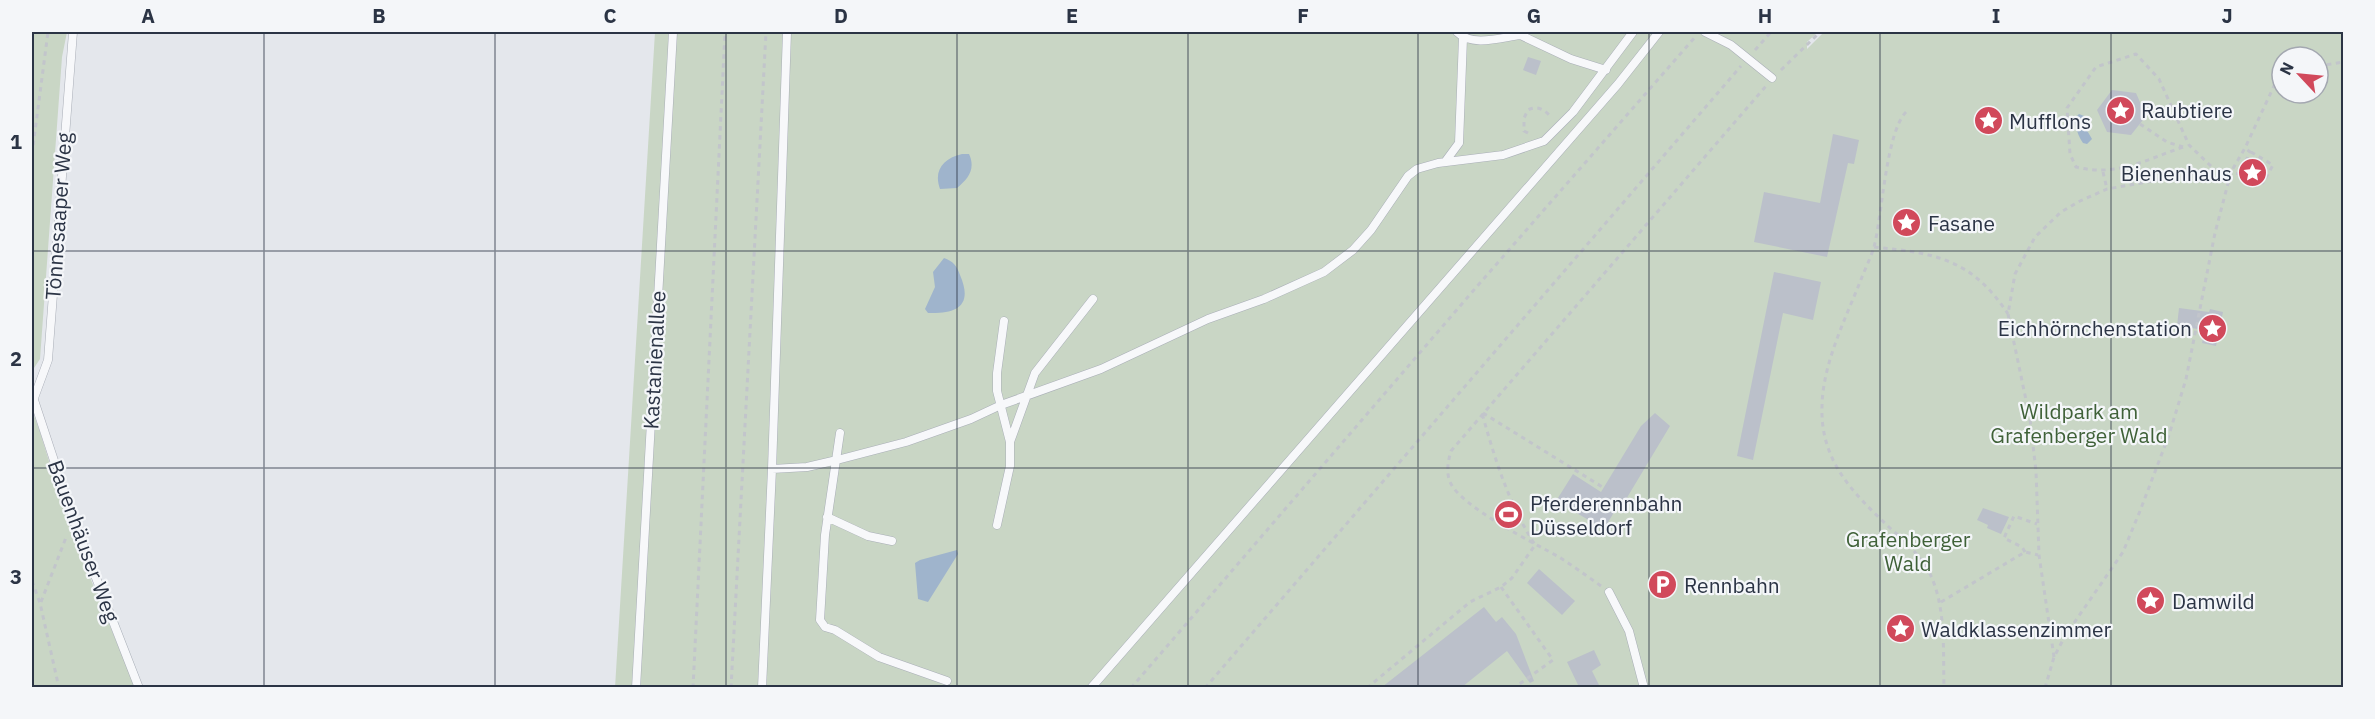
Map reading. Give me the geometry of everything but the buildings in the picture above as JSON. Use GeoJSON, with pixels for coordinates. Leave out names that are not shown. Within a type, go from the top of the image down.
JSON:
{"type":"FeatureCollection","features":[{"type":"Feature","properties":{"kind":"lane","name":"Tönnesaaper Weg"},"geometry":{"type":"LineString","coordinates":[[33,395],[48,360],[73,32]]}},
{"type":"Feature","properties":{"kind":"lane","name":"Kastanienallee"},"geometry":{"type":"LineString","coordinates":[[636,687],[673,32]]}},
{"type":"Feature","properties":{"kind":"lane"},"geometry":{"type":"LineString","coordinates":[[762,687],[788,32]]}},
{"type":"Feature","properties":{"kind":"lane"},"geometry":{"type":"LineString","coordinates":[[1457,32],[1463,38],[1477,41],[1517,33],[1571,59],[1606,70]]}},
{"type":"Feature","properties":{"kind":"lane"},"geometry":{"type":"LineString","coordinates":[[772,469],[807,467],[837,460],[906,442],[972,419],[1001,405],[1026,398],[1101,369],[1208,319],[1264,299],[1324,272],[1353,250],[1371,230],[1408,176],[1418,169],[1446,162],[1503,156],[1541,144],[1573,112],[1633,32]]}},
{"type":"Feature","properties":{"kind":"lane"},"geometry":{"type":"LineString","coordinates":[[1091,687],[1618,84],[1659,32]]}},
{"type":"Feature","properties":{"kind":"lane"},"geometry":{"type":"LineString","coordinates":[[1702,32],[1731,45],[1772,78]]}},
{"type":"Feature","properties":{"kind":"lane"},"geometry":{"type":"LineString","coordinates":[[1446,162],[1459,143],[1463,38]]}},
{"type":"Feature","properties":{"kind":"lane"},"geometry":{"type":"LineString","coordinates":[[1010,442],[1035,373],[1093,299]]}},
{"type":"Feature","properties":{"kind":"lane"},"geometry":{"type":"LineString","coordinates":[[997,525],[1010,466],[1010,442],[997,391],[1004,321]]}},
{"type":"Feature","properties":{"kind":"lane","name":"Bauenhäuser Weg"},"geometry":{"type":"LineString","coordinates":[[33,395],[75,524],[139,687]]}},
{"type":"Feature","properties":{"kind":"lane"},"geometry":{"type":"LineString","coordinates":[[840,433],[827,517],[819,605],[820,620],[825,627],[835,630],[879,657],[947,681]]}},
{"type":"Feature","properties":{"kind":"lane"},"geometry":{"type":"LineString","coordinates":[[827,517],[868,536],[892,541]]}},
{"type":"Feature","properties":{"kind":"lane"},"geometry":{"type":"LineString","coordinates":[[1609,592],[1629,631],[1644,687]]}},
{"type":"Feature","properties":{"kind":"path"},"geometry":{"type":"LineString","coordinates":[[32,154],[48,32]]}},
{"type":"Feature","properties":{"kind":"path"},"geometry":{"type":"LineString","coordinates":[[693,687],[725,32]]}},
{"type":"Feature","properties":{"kind":"path"},"geometry":{"type":"LineString","coordinates":[[731,687],[766,32]]}},
{"type":"Feature","properties":{"kind":"path"},"geometry":{"type":"LineString","coordinates":[[1131,687],[1473,291],[1702,32]]}},
{"type":"Feature","properties":{"kind":"path"},"geometry":{"type":"LineString","coordinates":[[1205,687],[1771,32]]}},
{"type":"Feature","properties":{"kind":"path"},"geometry":{"type":"LineString","coordinates":[[1609,592],[1559,557],[1535,545],[1460,495],[1450,483],[1448,460],[1451,451],[1772,78],[1820,32]]}},
{"type":"Feature","properties":{"kind":"path"},"geometry":{"type":"LineString","coordinates":[[2189,145],[2122,169],[2103,172],[2076,167],[2070,154],[2067,108],[2096,67],[2136,54],[2159,79],[2189,145],[2215,170]]}},
{"type":"Feature","properties":{"kind":"path"},"geometry":{"type":"LineString","coordinates":[[2045,687],[2054,657],[2065,636],[2123,552],[2169,435],[2193,351],[2215,233],[2231,172],[2270,95]]}},
{"type":"Feature","properties":{"kind":"path"},"geometry":{"type":"LineString","coordinates":[[1906,112],[1892,142],[1874,247],[1838,338],[1823,384],[1822,408],[1824,434],[1832,458],[1845,482],[1918,554],[1931,576],[1941,602],[1944,687]]}},
{"type":"Feature","properties":{"kind":"path"},"geometry":{"type":"LineString","coordinates":[[2139,124],[2167,142],[2183,147]]}},
{"type":"Feature","properties":{"kind":"path"},"geometry":{"type":"LineString","coordinates":[[2245,148],[2273,165],[2263,183],[2255,182]]}},
{"type":"Feature","properties":{"kind":"path"},"geometry":{"type":"LineString","coordinates":[[2054,657],[2039,555],[2036,471],[2030,419],[2008,314],[2014,274],[2035,237],[2061,212],[2107,189],[2215,170],[2242,175],[2250,152]]}},
{"type":"Feature","properties":{"kind":"path"},"geometry":{"type":"LineString","coordinates":[[2122,169],[2123,186]]}},
{"type":"Feature","properties":{"kind":"path"},"geometry":{"type":"LineString","coordinates":[[2103,172],[2107,189]]}},
{"type":"Feature","properties":{"kind":"path"},"geometry":{"type":"LineString","coordinates":[[1874,247],[1914,251],[1954,262],[1985,285],[2008,314]]}},
{"type":"Feature","properties":{"kind":"path"},"geometry":{"type":"LineString","coordinates":[[1482,413],[1604,489]]}},
{"type":"Feature","properties":{"kind":"path"},"geometry":{"type":"LineString","coordinates":[[1482,413],[1507,493],[1520,521],[1535,545]]}},
{"type":"Feature","properties":{"kind":"path"},"geometry":{"type":"LineString","coordinates":[[2037,524],[2014,516],[2004,538],[2025,552],[2039,555]]}},
{"type":"Feature","properties":{"kind":"path"},"geometry":{"type":"LineString","coordinates":[[40,603],[67,536],[75,524]]}},
{"type":"Feature","properties":{"kind":"path"},"geometry":{"type":"LineString","coordinates":[[1367,687],[1470,602],[1501,587],[1519,570],[1535,545]]}},
{"type":"Feature","properties":{"kind":"path"},"geometry":{"type":"LineString","coordinates":[[1941,602],[2025,552]]}},
{"type":"Feature","properties":{"kind":"path"},"geometry":{"type":"LineString","coordinates":[[32,581],[40,603],[59,687]]}},
{"type":"Feature","properties":{"kind":"path"},"geometry":{"type":"LineString","coordinates":[[1501,587],[1553,660],[1514,687]]}},
{"type":"Feature","properties":{"kind":"green space"},"geometry":{"type":"Polygon","coordinates":[[[32,32],[67,32],[62,57],[40,359],[32,371],[32,32]]]}},
{"type":"Feature","properties":{"kind":"green space"},"geometry":{"type":"Polygon","coordinates":[[[655,32],[1818,32],[1807,42],[1807,49],[1824,32],[2343,32],[2343,687],[615,688],[655,32]]]}},
{"type":"Feature","properties":{"kind":"green space"},"geometry":{"type":"Polygon","coordinates":[[[32,410],[69,526],[135,687],[32,687],[32,410]]]}},
{"type":"Feature","properties":{"kind":"water"},"geometry":{"type":"Polygon","coordinates":[[[2079,114],[2084,116],[2085,127],[2092,139],[2087,144],[2083,143],[2078,135],[2074,119],[2079,114]]]}},
{"type":"Feature","properties":{"kind":"water"},"geometry":{"type":"Polygon","coordinates":[[[969,154],[971,159],[971,169],[967,177],[957,188],[940,189],[938,176],[942,166],[950,158],[969,154]]]}},
{"type":"Feature","properties":{"kind":"water"},"geometry":{"type":"Polygon","coordinates":[[[944,258],[956,266],[964,285],[965,294],[960,306],[955,309],[928,313],[925,309],[935,287],[933,272],[944,258]]]}},
{"type":"Feature","properties":{"kind":"water"},"geometry":{"type":"Polygon","coordinates":[[[957,550],[958,554],[928,602],[918,599],[915,563],[957,550]]]}},
{"type":"Feature","properties":{"kind":"place","name":"Raubtiere"},"geometry":{"type":"Point","coordinates":[2120,110]}},
{"type":"Feature","properties":{"kind":"place","name":"Mufflons"},"geometry":{"type":"Point","coordinates":[1988,121]}},
{"type":"Feature","properties":{"kind":"place","name":"Bienenhaus"},"geometry":{"type":"Point","coordinates":[2253,173]}},
{"type":"Feature","properties":{"kind":"place","name":"Fasane"},"geometry":{"type":"Point","coordinates":[1907,223]}},
{"type":"Feature","properties":{"kind":"place","name":"Eichhörnchenstation"},"geometry":{"type":"Point","coordinates":[2213,328]}},
{"type":"Feature","properties":{"kind":"place","name":"Pferderennbahn Düsseldorf"},"geometry":{"type":"Point","coordinates":[1509,515]}},
{"type":"Feature","properties":{"kind":"place","name":"Rennbahn"},"geometry":{"type":"Point","coordinates":[1663,585]}},
{"type":"Feature","properties":{"kind":"place","name":"Damwild"},"geometry":{"type":"Point","coordinates":[2151,601]}},
{"type":"Feature","properties":{"kind":"place","name":"Waldklassenzimmer"},"geometry":{"type":"Point","coordinates":[1900,629]}},
{"type":"Feature","properties":{"kind":"park label","name":"Wildpark am Grafenberger Wald"},"geometry":{"type":"Point","coordinates":[2079,423]}},
{"type":"Feature","properties":{"kind":"park label","name":"Grafenberger Wald"},"geometry":{"type":"Point","coordinates":[1908,551]}}]}
